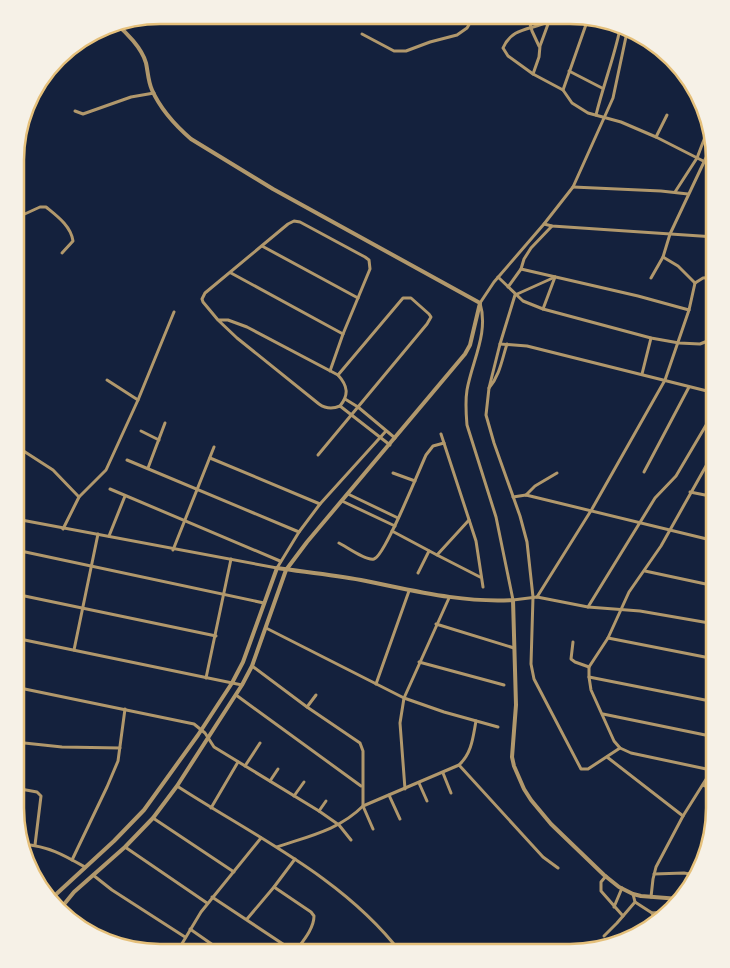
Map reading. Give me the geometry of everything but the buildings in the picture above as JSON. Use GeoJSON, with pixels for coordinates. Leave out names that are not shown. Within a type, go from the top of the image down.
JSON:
{"type":"FeatureCollection","features":[{"type":"Feature","properties":{"kind":"street"},"geometry":{"type":"LineString","coordinates":[[362,34],[394,51],[406,51],[457,35],[469,24]]}},
{"type":"Feature","properties":{"kind":"street"},"geometry":{"type":"LineString","coordinates":[[544,24],[530,26],[507,39],[503,48],[508,56],[533,74],[563,90],[572,103],[588,113],[621,122],[704,161]]}},
{"type":"Feature","properties":{"kind":"street"},"geometry":{"type":"LineString","coordinates":[[533,74],[548,24]]}},
{"type":"Feature","properties":{"kind":"street"},"geometry":{"type":"LineString","coordinates":[[563,90],[586,25]]}},
{"type":"Feature","properties":{"kind":"street"},"geometry":{"type":"LineString","coordinates":[[530,26],[540,46]]}},
{"type":"Feature","properties":{"kind":"street"},"geometry":{"type":"LineString","coordinates":[[121,29],[142,54],[146,63],[149,82],[154,93],[179,128],[191,139],[272,189],[480,303],[484,322],[467,390],[466,412],[471,438],[496,517],[512,600],[516,705],[512,748],[514,766],[530,800],[606,876],[633,894],[672,898]]}},
{"type":"Feature","properties":{"kind":"street"},"geometry":{"type":"LineString","coordinates":[[596,116],[602,88],[616,50],[619,33]]}},
{"type":"Feature","properties":{"kind":"street"},"geometry":{"type":"LineString","coordinates":[[64,904],[153,818],[177,786],[236,696],[252,666],[286,570],[464,354],[470,345],[480,303],[484,296],[573,187],[585,164],[613,98],[626,36]]}},
{"type":"Feature","properties":{"kind":"street"},"geometry":{"type":"LineString","coordinates":[[569,71],[602,88]]}},
{"type":"Feature","properties":{"kind":"street"},"geometry":{"type":"LineString","coordinates":[[75,111],[83,114],[131,97],[154,93]]}},
{"type":"Feature","properties":{"kind":"street"},"geometry":{"type":"LineString","coordinates":[[656,137],[667,115]]}},
{"type":"Feature","properties":{"kind":"street"},"geometry":{"type":"LineString","coordinates":[[675,192],[697,158],[704,139]]}},
{"type":"Feature","properties":{"kind":"street"},"geometry":{"type":"LineString","coordinates":[[651,278],[663,257],[670,234],[706,157]]}},
{"type":"Feature","properties":{"kind":"street"},"geometry":{"type":"LineString","coordinates":[[573,187],[688,194]]}},
{"type":"Feature","properties":{"kind":"street"},"geometry":{"type":"LineString","coordinates":[[24,214],[40,206],[46,207],[65,224],[73,241],[62,253]]}},
{"type":"Feature","properties":{"kind":"street"},"geometry":{"type":"LineString","coordinates":[[218,320],[228,320],[247,327],[330,371],[338,375],[343,380],[347,391],[340,406],[330,408],[319,404],[238,338],[218,320],[203,302],[203,296],[288,224],[297,221],[365,257],[370,264],[370,269],[330,371]]}},
{"type":"Feature","properties":{"kind":"street"},"geometry":{"type":"LineString","coordinates":[[544,224],[706,236]]}},
{"type":"Feature","properties":{"kind":"street"},"geometry":{"type":"LineString","coordinates":[[508,287],[521,269],[524,259],[531,248],[552,226]]}},
{"type":"Feature","properties":{"kind":"street"},"geometry":{"type":"LineString","coordinates":[[262,246],[358,298]]}},
{"type":"Feature","properties":{"kind":"street"},"geometry":{"type":"LineString","coordinates":[[663,257],[678,266],[695,283]]}},
{"type":"Feature","properties":{"kind":"street"},"geometry":{"type":"LineString","coordinates":[[521,269],[638,296],[689,310]]}},
{"type":"Feature","properties":{"kind":"street"},"geometry":{"type":"LineString","coordinates":[[231,273],[343,334]]}},
{"type":"Feature","properties":{"kind":"street"},"geometry":{"type":"LineString","coordinates":[[498,277],[523,301],[543,309],[652,338],[679,343],[700,344],[706,342]]}},
{"type":"Feature","properties":{"kind":"street"},"geometry":{"type":"LineString","coordinates":[[555,277],[515,295],[489,388],[486,415],[527,542],[533,597],[531,664],[534,679],[579,767],[583,770],[588,769],[620,748]]}},
{"type":"Feature","properties":{"kind":"street"},"geometry":{"type":"LineString","coordinates":[[543,309],[555,277]]}},
{"type":"Feature","properties":{"kind":"street"},"geometry":{"type":"LineString","coordinates":[[533,597],[592,510],[665,380],[679,343],[695,283],[706,278]]}},
{"type":"Feature","properties":{"kind":"street"},"geometry":{"type":"LineString","coordinates":[[318,455],[428,324],[431,317],[411,298],[404,298],[338,375]]}},
{"type":"Feature","properties":{"kind":"street"},"geometry":{"type":"LineString","coordinates":[[63,529],[79,497],[106,470],[138,400],[174,312]]}},
{"type":"Feature","properties":{"kind":"street"},"geometry":{"type":"LineString","coordinates":[[642,374],[652,338]]}},
{"type":"Feature","properties":{"kind":"street"},"geometry":{"type":"LineString","coordinates":[[500,344],[527,346],[706,391]]}},
{"type":"Feature","properties":{"kind":"street"},"geometry":{"type":"LineString","coordinates":[[489,388],[499,372],[507,344]]}},
{"type":"Feature","properties":{"kind":"street"},"geometry":{"type":"LineString","coordinates":[[107,380],[138,400]]}},
{"type":"Feature","properties":{"kind":"street"},"geometry":{"type":"LineString","coordinates":[[644,472],[689,387]]}},
{"type":"Feature","properties":{"kind":"street"},"geometry":{"type":"LineString","coordinates":[[345,398],[395,438]]}},
{"type":"Feature","properties":{"kind":"street"},"geometry":{"type":"LineString","coordinates":[[340,406],[390,445]]}},
{"type":"Feature","properties":{"kind":"street"},"geometry":{"type":"LineString","coordinates":[[148,468],[165,424]]}},
{"type":"Feature","properties":{"kind":"street"},"geometry":{"type":"LineString","coordinates":[[588,607],[655,498],[676,476],[706,425]]}},
{"type":"Feature","properties":{"kind":"street"},"geometry":{"type":"LineString","coordinates":[[141,431],[159,440]]}},
{"type":"Feature","properties":{"kind":"street"},"geometry":{"type":"LineString","coordinates":[[55,895],[114,841],[144,810],[232,682],[248,648],[280,561],[320,504],[386,431]]}},
{"type":"Feature","properties":{"kind":"street"},"geometry":{"type":"LineString","coordinates":[[441,434],[476,541],[483,587]]}},
{"type":"Feature","properties":{"kind":"street"},"geometry":{"type":"LineString","coordinates":[[339,543],[370,559],[379,556],[395,526],[429,450],[433,446],[444,443]]}},
{"type":"Feature","properties":{"kind":"street"},"geometry":{"type":"LineString","coordinates":[[173,550],[214,447]]}},
{"type":"Feature","properties":{"kind":"street"},"geometry":{"type":"LineString","coordinates":[[24,451],[53,470],[79,497]]}},
{"type":"Feature","properties":{"kind":"street"},"geometry":{"type":"LineString","coordinates":[[210,458],[320,504]]}},
{"type":"Feature","properties":{"kind":"street"},"geometry":{"type":"LineString","coordinates":[[127,460],[299,532]]}},
{"type":"Feature","properties":{"kind":"street"},"geometry":{"type":"LineString","coordinates":[[706,465],[671,529],[629,592],[608,638],[589,667],[588,677],[591,690],[614,740],[620,748],[630,753],[706,769]]}},
{"type":"Feature","properties":{"kind":"street"},"geometry":{"type":"LineString","coordinates":[[394,473],[415,481]]}},
{"type":"Feature","properties":{"kind":"street"},"geometry":{"type":"LineString","coordinates":[[526,494],[556,473]]}},
{"type":"Feature","properties":{"kind":"street"},"geometry":{"type":"LineString","coordinates":[[110,489],[280,561]]}},
{"type":"Feature","properties":{"kind":"street"},"geometry":{"type":"LineString","coordinates":[[690,492],[706,495]]}},
{"type":"Feature","properties":{"kind":"street"},"geometry":{"type":"LineString","coordinates":[[348,494],[398,518]]}},
{"type":"Feature","properties":{"kind":"street"},"geometry":{"type":"LineString","coordinates":[[513,497],[526,494],[706,538]]}},
{"type":"Feature","properties":{"kind":"street"},"geometry":{"type":"LineString","coordinates":[[109,536],[125,496]]}},
{"type":"Feature","properties":{"kind":"street"},"geometry":{"type":"LineString","coordinates":[[342,501],[395,526]]}},
{"type":"Feature","properties":{"kind":"street"},"geometry":{"type":"LineString","coordinates":[[24,520],[173,550],[286,570],[344,577],[449,598],[512,600],[533,597],[588,607],[658,613],[706,622]]}},
{"type":"Feature","properties":{"kind":"street"},"geometry":{"type":"LineString","coordinates":[[437,555],[470,520]]}},
{"type":"Feature","properties":{"kind":"street"},"geometry":{"type":"LineString","coordinates":[[392,531],[481,577]]}},
{"type":"Feature","properties":{"kind":"street"},"geometry":{"type":"LineString","coordinates":[[74,650],[98,534]]}},
{"type":"Feature","properties":{"kind":"street"},"geometry":{"type":"LineString","coordinates":[[418,573],[429,551]]}},
{"type":"Feature","properties":{"kind":"street"},"geometry":{"type":"LineString","coordinates":[[24,552],[264,603]]}},
{"type":"Feature","properties":{"kind":"street"},"geometry":{"type":"LineString","coordinates":[[206,678],[231,559]]}},
{"type":"Feature","properties":{"kind":"street"},"geometry":{"type":"LineString","coordinates":[[645,570],[706,584]]}},
{"type":"Feature","properties":{"kind":"street"},"geometry":{"type":"LineString","coordinates":[[376,684],[409,591]]}},
{"type":"Feature","properties":{"kind":"street"},"geometry":{"type":"LineString","coordinates":[[24,596],[216,636]]}},
{"type":"Feature","properties":{"kind":"street"},"geometry":{"type":"LineString","coordinates":[[405,789],[400,723],[404,698],[449,598]]}},
{"type":"Feature","properties":{"kind":"street"},"geometry":{"type":"LineString","coordinates":[[436,624],[514,648]]}},
{"type":"Feature","properties":{"kind":"street"},"geometry":{"type":"LineString","coordinates":[[266,628],[416,704],[498,727]]}},
{"type":"Feature","properties":{"kind":"street"},"geometry":{"type":"LineString","coordinates":[[608,638],[706,657]]}},
{"type":"Feature","properties":{"kind":"street"},"geometry":{"type":"LineString","coordinates":[[24,640],[242,685]]}},
{"type":"Feature","properties":{"kind":"street"},"geometry":{"type":"LineString","coordinates":[[573,642],[571,657],[575,662],[589,667]]}},
{"type":"Feature","properties":{"kind":"street"},"geometry":{"type":"LineString","coordinates":[[419,662],[504,685]]}},
{"type":"Feature","properties":{"kind":"street"},"geometry":{"type":"LineString","coordinates":[[252,666],[362,746],[363,806],[373,829]]}},
{"type":"Feature","properties":{"kind":"street"},"geometry":{"type":"LineString","coordinates":[[588,677],[706,700]]}},
{"type":"Feature","properties":{"kind":"street"},"geometry":{"type":"LineString","coordinates":[[24,689],[194,724],[201,729],[214,747],[319,811],[339,826],[351,840]]}},
{"type":"Feature","properties":{"kind":"street"},"geometry":{"type":"LineString","coordinates":[[307,707],[316,695]]}},
{"type":"Feature","properties":{"kind":"street"},"geometry":{"type":"LineString","coordinates":[[236,696],[362,786]]}},
{"type":"Feature","properties":{"kind":"street"},"geometry":{"type":"LineString","coordinates":[[72,860],[118,760],[125,709]]}},
{"type":"Feature","properties":{"kind":"street"},"geometry":{"type":"LineString","coordinates":[[602,714],[706,736]]}},
{"type":"Feature","properties":{"kind":"street"},"geometry":{"type":"LineString","coordinates":[[276,847],[339,826],[363,806],[459,766],[471,748],[476,721]]}},
{"type":"Feature","properties":{"kind":"street"},"geometry":{"type":"LineString","coordinates":[[24,743],[62,747],[120,748]]}},
{"type":"Feature","properties":{"kind":"street"},"geometry":{"type":"LineString","coordinates":[[245,766],[260,743]]}},
{"type":"Feature","properties":{"kind":"street"},"geometry":{"type":"LineString","coordinates":[[607,757],[683,816]]}},
{"type":"Feature","properties":{"kind":"street"},"geometry":{"type":"LineString","coordinates":[[211,808],[238,762]]}},
{"type":"Feature","properties":{"kind":"street"},"geometry":{"type":"LineString","coordinates":[[459,766],[544,857],[558,868]]}},
{"type":"Feature","properties":{"kind":"street"},"geometry":{"type":"LineString","coordinates":[[270,781],[278,769]]}},
{"type":"Feature","properties":{"kind":"street"},"geometry":{"type":"LineString","coordinates":[[443,773],[451,793]]}},
{"type":"Feature","properties":{"kind":"street"},"geometry":{"type":"LineString","coordinates":[[651,897],[654,874],[683,816],[706,779]]}},
{"type":"Feature","properties":{"kind":"street"},"geometry":{"type":"LineString","coordinates":[[294,796],[304,782]]}},
{"type":"Feature","properties":{"kind":"street"},"geometry":{"type":"LineString","coordinates":[[419,783],[427,801]]}},
{"type":"Feature","properties":{"kind":"street"},"geometry":{"type":"LineString","coordinates":[[177,786],[295,859],[366,915],[387,934],[395,944]]}},
{"type":"Feature","properties":{"kind":"street"},"geometry":{"type":"LineString","coordinates":[[24,789],[40,793],[41,801],[35,845]]}},
{"type":"Feature","properties":{"kind":"street"},"geometry":{"type":"LineString","coordinates":[[390,795],[400,818]]}},
{"type":"Feature","properties":{"kind":"street"},"geometry":{"type":"LineString","coordinates":[[319,811],[326,801]]}},
{"type":"Feature","properties":{"kind":"street"},"geometry":{"type":"LineString","coordinates":[[153,818],[234,872]]}},
{"type":"Feature","properties":{"kind":"street"},"geometry":{"type":"LineString","coordinates":[[181,944],[207,903],[261,838]]}},
{"type":"Feature","properties":{"kind":"street"},"geometry":{"type":"LineString","coordinates":[[29,844],[57,851],[85,867]]}},
{"type":"Feature","properties":{"kind":"street"},"geometry":{"type":"LineString","coordinates":[[125,847],[207,903]]}},
{"type":"Feature","properties":{"kind":"street"},"geometry":{"type":"LineString","coordinates":[[247,920],[295,859]]}},
{"type":"Feature","properties":{"kind":"street"},"geometry":{"type":"LineString","coordinates":[[654,874],[689,874]]}},
{"type":"Feature","properties":{"kind":"street"},"geometry":{"type":"LineString","coordinates":[[94,875],[112,890],[185,937]]}},
{"type":"Feature","properties":{"kind":"street"},"geometry":{"type":"LineString","coordinates":[[606,876],[601,882],[601,891],[623,916]]}},
{"type":"Feature","properties":{"kind":"street"},"geometry":{"type":"LineString","coordinates":[[274,887],[314,916],[314,921],[300,944]]}},
{"type":"Feature","properties":{"kind":"street"},"geometry":{"type":"LineString","coordinates":[[614,907],[622,888]]}},
{"type":"Feature","properties":{"kind":"street"},"geometry":{"type":"LineString","coordinates":[[633,894],[635,902],[652,913],[657,913]]}},
{"type":"Feature","properties":{"kind":"street"},"geometry":{"type":"LineString","coordinates":[[212,897],[283,944]]}},
{"type":"Feature","properties":{"kind":"street"},"geometry":{"type":"LineString","coordinates":[[604,936],[635,902]]}},
{"type":"Feature","properties":{"kind":"street"},"geometry":{"type":"LineString","coordinates":[[190,929],[212,944]]}}]}
